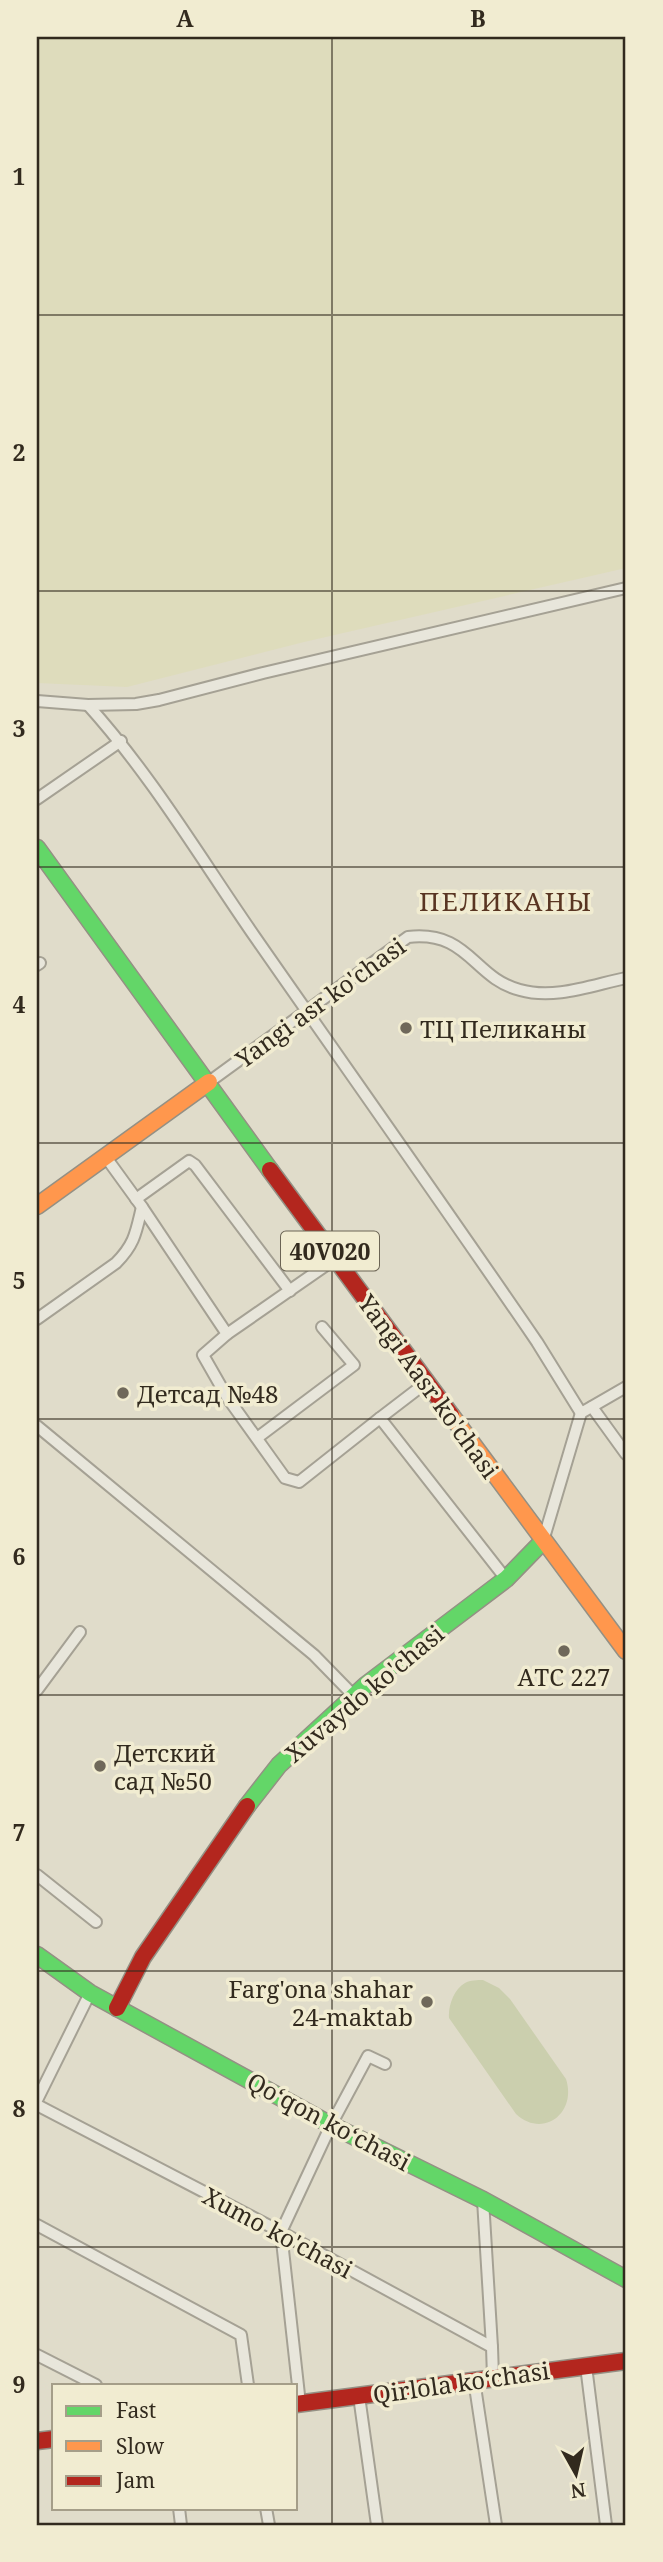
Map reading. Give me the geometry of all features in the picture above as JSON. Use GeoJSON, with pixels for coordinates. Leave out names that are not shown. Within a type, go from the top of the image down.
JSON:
{"type":"FeatureCollection","features":[{"type":"Feature","properties":{"kind":"street"},"geometry":{"type":"LineString","coordinates":[[37,701],[88,705],[136,704],[159,700],[626,588]]}},
{"type":"Feature","properties":{"kind":"street"},"geometry":{"type":"LineString","coordinates":[[88,705],[121,741],[537,1342],[581,1413]]}},
{"type":"Feature","properties":{"kind":"street"},"geometry":{"type":"LineString","coordinates":[[37,799],[121,741]]}},
{"type":"Feature","properties":{"kind":"street","name":"Yangi Aasr ko'chasi"},"geometry":{"type":"LineString","coordinates":[[37,848],[335,1259],[626,1651]]}},
{"type":"Feature","properties":{"kind":"street","name":"Yangi asr ko'chasi"},"geometry":{"type":"LineString","coordinates":[[209,1082],[408,937],[423,935],[449,940],[500,982],[531,993],[550,995],[626,978]]}},
{"type":"Feature","properties":{"kind":"street"},"geometry":{"type":"LineString","coordinates":[[37,1206],[209,1082]]}},
{"type":"Feature","properties":{"kind":"street"},"geometry":{"type":"LineString","coordinates":[[105,1156],[227,1334]]}},
{"type":"Feature","properties":{"kind":"street"},"geometry":{"type":"LineString","coordinates":[[37,1319],[116,1263],[127,1252],[134,1242],[139,1203],[189,1161],[195,1165],[290,1292]]}},
{"type":"Feature","properties":{"kind":"street"},"geometry":{"type":"LineString","coordinates":[[335,1259],[227,1334],[203,1354],[227,1397],[285,1478],[299,1482],[427,1382]]}},
{"type":"Feature","properties":{"kind":"street"},"geometry":{"type":"LineString","coordinates":[[257,1438],[354,1364],[322,1326]]}},
{"type":"Feature","properties":{"kind":"street"},"geometry":{"type":"LineString","coordinates":[[543,1541],[581,1413],[626,1387]]}},
{"type":"Feature","properties":{"kind":"street"},"geometry":{"type":"LineString","coordinates":[[593,1406],[626,1454]]}},
{"type":"Feature","properties":{"kind":"street"},"geometry":{"type":"LineString","coordinates":[[380,1418],[506,1579]]}},
{"type":"Feature","properties":{"kind":"street"},"geometry":{"type":"LineString","coordinates":[[37,1426],[314,1655],[354,1695]]}},
{"type":"Feature","properties":{"kind":"street","name":"Xuvaydo ko'chasi"},"geometry":{"type":"LineString","coordinates":[[117,2007],[143,1957],[228,1831],[279,1765],[354,1695],[506,1579],[543,1541]]}},
{"type":"Feature","properties":{"kind":"street"},"geometry":{"type":"LineString","coordinates":[[37,1690],[80,1632]]}},
{"type":"Feature","properties":{"kind":"street"},"geometry":{"type":"LineString","coordinates":[[37,1875],[96,1922]]}},
{"type":"Feature","properties":{"kind":"street","name":"Qoʻqon koʻchasi"},"geometry":{"type":"LineString","coordinates":[[39,1960],[90,1993],[331,2125],[483,2200],[626,2279]]}},
{"type":"Feature","properties":{"kind":"street"},"geometry":{"type":"LineString","coordinates":[[37,2102],[90,1993]]}},
{"type":"Feature","properties":{"kind":"street"},"geometry":{"type":"LineString","coordinates":[[296,2384],[281,2232],[331,2125],[368,2056],[385,2064]]}},
{"type":"Feature","properties":{"kind":"street","name":"Xumo ko'chasi"},"geometry":{"type":"LineString","coordinates":[[37,2102],[492,2347]]}},
{"type":"Feature","properties":{"kind":"street"},"geometry":{"type":"LineString","coordinates":[[483,2200],[494,2377]]}},
{"type":"Feature","properties":{"kind":"street"},"geometry":{"type":"LineString","coordinates":[[37,2225],[241,2335],[248,2384]]}},
{"type":"Feature","properties":{"kind":"street"},"geometry":{"type":"LineString","coordinates":[[37,2355],[94,2384]]}},
{"type":"Feature","properties":{"kind":"street","name":"Qirlola koʻchasi"},"geometry":{"type":"LineString","coordinates":[[298,2404],[626,2361]]}},
{"type":"Feature","properties":{"kind":"street"},"geometry":{"type":"LineString","coordinates":[[586,2366],[606,2525]]}},
{"type":"Feature","properties":{"kind":"street"},"geometry":{"type":"LineString","coordinates":[[474,2380],[496,2525]]}},
{"type":"Feature","properties":{"kind":"street"},"geometry":{"type":"LineString","coordinates":[[359,2396],[377,2525]]}},
{"type":"Feature","properties":{"kind":"shaded area"},"geometry":{"type":"Polygon","coordinates":[[[37,37],[626,37],[626,568],[304,642],[127,687],[37,683],[37,37]]]}},
{"type":"Feature","properties":{"kind":"green space"},"geometry":{"type":"Polygon","coordinates":[[[483,1980],[499,1988],[510,1999],[566,2079],[567,2102],[562,2112],[547,2123],[526,2121],[516,2114],[449,2018],[451,2003],[458,1989],[467,1982],[483,1980]]]}},
{"type":"Feature","properties":{"kind":"traffic: fast"},"geometry":{"type":"LineString","coordinates":[[37,848],[270,1170]]}},
{"type":"Feature","properties":{"kind":"traffic: fast"},"geometry":{"type":"LineString","coordinates":[[247,1806],[279,1765],[366,1685],[506,1579],[543,1541]]}},
{"type":"Feature","properties":{"kind":"traffic: fast"},"geometry":{"type":"LineString","coordinates":[[37,1955],[90,1993],[331,2125],[483,2200],[626,2279]]}},
{"type":"Feature","properties":{"kind":"traffic: slow"},"geometry":{"type":"LineString","coordinates":[[37,1206],[209,1082]]}},
{"type":"Feature","properties":{"kind":"traffic: slow"},"geometry":{"type":"LineString","coordinates":[[451,1415],[626,1651]]}},
{"type":"Feature","properties":{"kind":"traffic: jam"},"geometry":{"type":"LineString","coordinates":[[270,1170],[451,1415]]}},
{"type":"Feature","properties":{"kind":"traffic: jam"},"geometry":{"type":"LineString","coordinates":[[117,2008],[143,1957],[247,1806]]}},
{"type":"Feature","properties":{"kind":"traffic: jam"},"geometry":{"type":"LineString","coordinates":[[298,2404],[626,2361]]}},
{"type":"Feature","properties":{"kind":"traffic: jam"},"geometry":{"type":"LineString","coordinates":[[37,2441],[52,2439]]}},
{"type":"Feature","properties":{"kind":"place","name":"ТЦ Пеликаны"},"geometry":{"type":"Point","coordinates":[406,1028]}},
{"type":"Feature","properties":{"kind":"place","name":"Детсад №48"},"geometry":{"type":"Point","coordinates":[123,1393]}},
{"type":"Feature","properties":{"kind":"place","name":"АТС 227"},"geometry":{"type":"Point","coordinates":[564,1651]}},
{"type":"Feature","properties":{"kind":"place","name":"Детский сад №50"},"geometry":{"type":"Point","coordinates":[100,1766]}},
{"type":"Feature","properties":{"kind":"place","name":"Farg'ona shahar 24-maktab"},"geometry":{"type":"Point","coordinates":[427,2002]}},
{"type":"Feature","properties":{"kind":"district","name":"ПЕЛИКАНЫ"},"geometry":{"type":"Point","coordinates":[506,901]}}]}
